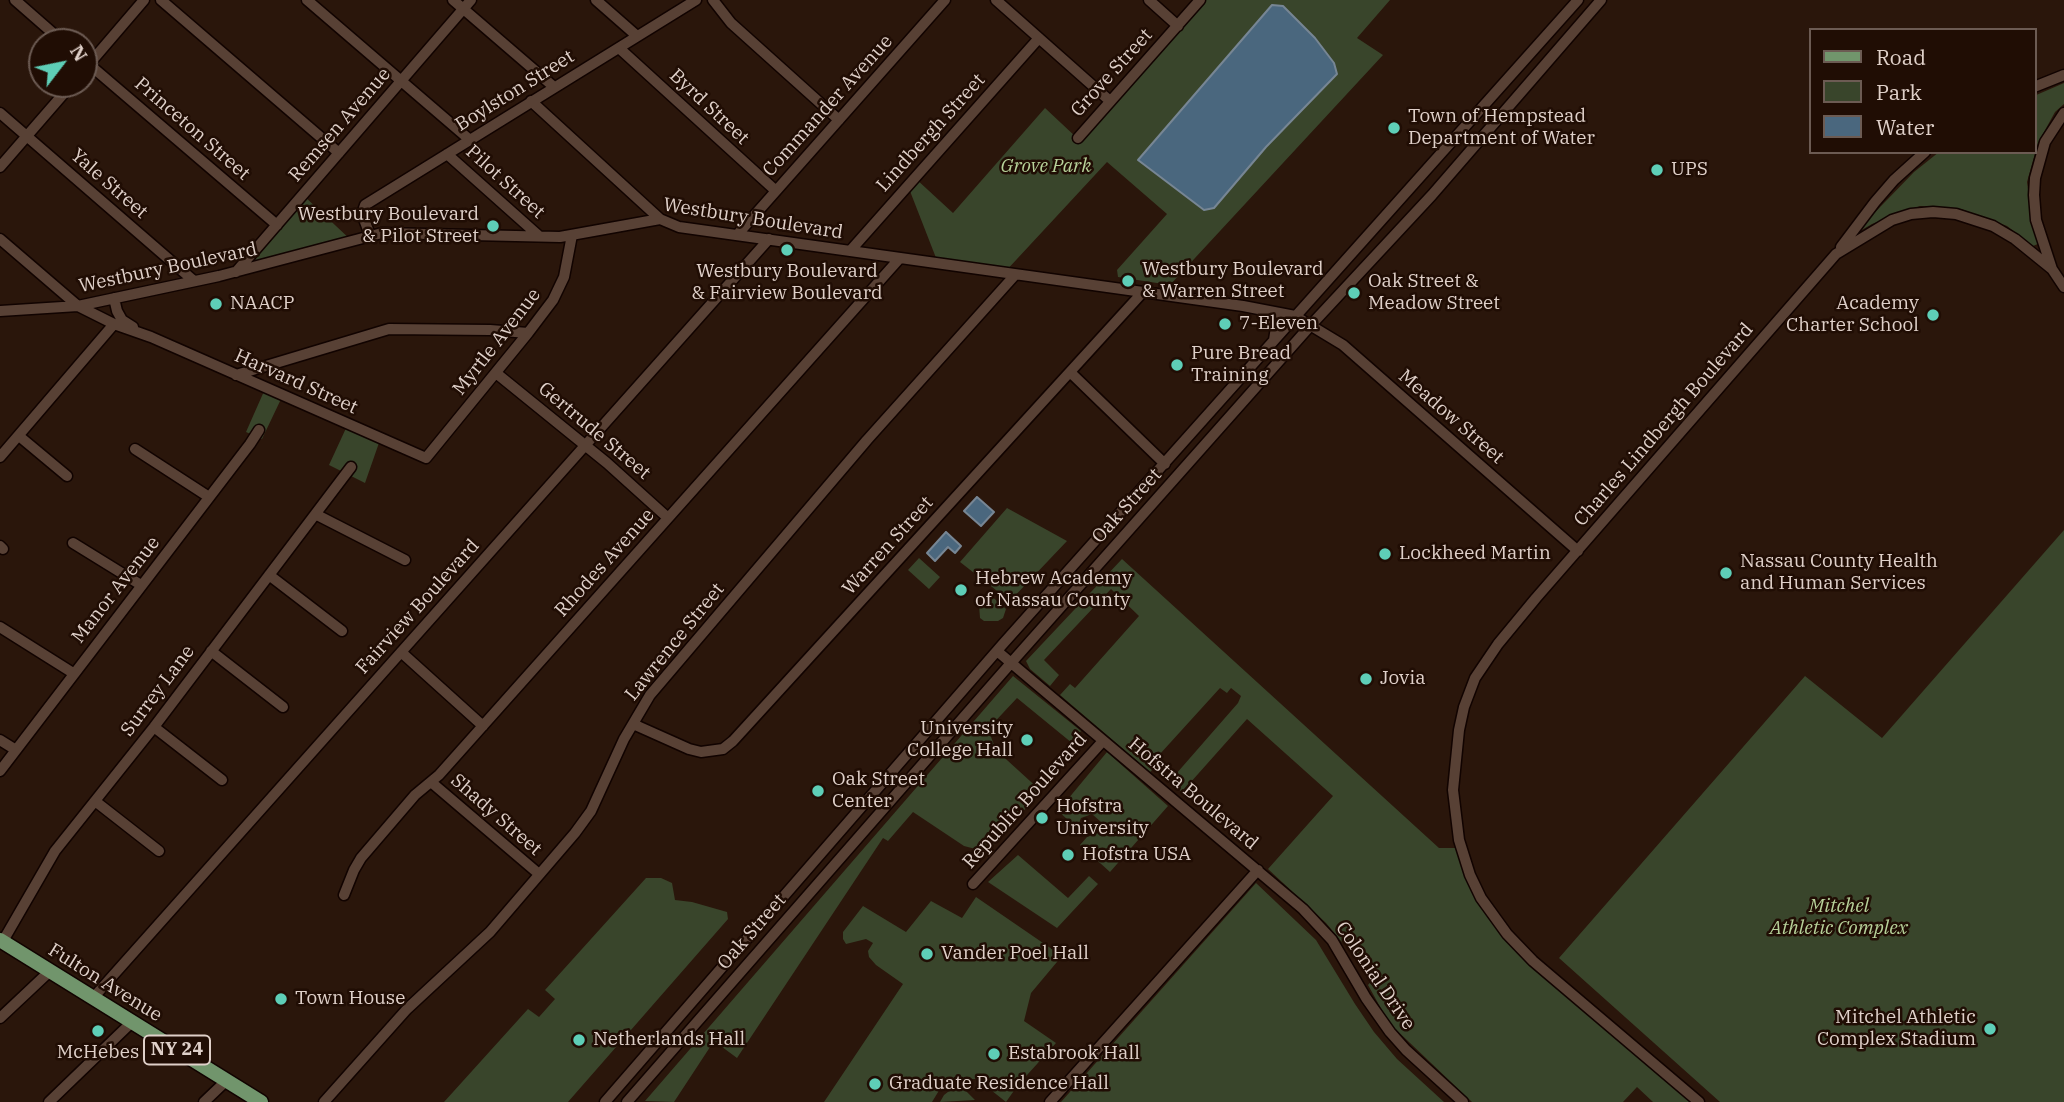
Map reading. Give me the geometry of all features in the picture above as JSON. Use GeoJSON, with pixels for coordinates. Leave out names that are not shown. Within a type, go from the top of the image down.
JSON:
{"type":"FeatureCollection","features":[{"type":"Feature","properties":{"kind":"main road","name":"Fulton Avenue"},"geometry":{"type":"LineString","coordinates":[[1,941],[261,1102]]}},
{"type":"Feature","properties":{"kind":"street"},"geometry":{"type":"LineString","coordinates":[[15,0],[47,28]]}},
{"type":"Feature","properties":{"kind":"street"},"geometry":{"type":"LineString","coordinates":[[98,52],[144,0]]}},
{"type":"Feature","properties":{"kind":"street"},"geometry":{"type":"LineString","coordinates":[[160,0],[339,153]]}},
{"type":"Feature","properties":{"kind":"street"},"geometry":{"type":"LineString","coordinates":[[307,0],[470,140]]}},
{"type":"Feature","properties":{"kind":"street"},"geometry":{"type":"LineString","coordinates":[[453,0],[467,4],[554,87]]}},
{"type":"Feature","properties":{"kind":"street"},"geometry":{"type":"LineString","coordinates":[[596,0],[636,36]]}},
{"type":"Feature","properties":{"kind":"street","name":"Boylston Street"},"geometry":{"type":"LineString","coordinates":[[370,235],[363,219],[362,209],[365,205],[696,0]]}},
{"type":"Feature","properties":{"kind":"street"},"geometry":{"type":"LineString","coordinates":[[713,0],[731,23],[839,120]]}},
{"type":"Feature","properties":{"kind":"street","name":"Commander Avenue"},"geometry":{"type":"LineString","coordinates":[[737,235],[945,0]]}},
{"type":"Feature","properties":{"kind":"street"},"geometry":{"type":"LineString","coordinates":[[996,0],[1110,101]]}},
{"type":"Feature","properties":{"kind":"street"},"geometry":{"type":"LineString","coordinates":[[1149,0],[1178,26]]}},
{"type":"Feature","properties":{"kind":"street","name":"Grove Street"},"geometry":{"type":"LineString","coordinates":[[1078,138],[1200,0]]}},
{"type":"Feature","properties":{"kind":"street","name":"Oak Street"},"geometry":{"type":"LineString","coordinates":[[605,1102],[997,651],[1578,0]]}},
{"type":"Feature","properties":{"kind":"street","name":"Oak Street"},"geometry":{"type":"LineString","coordinates":[[633,1100],[1011,663],[1311,325],[1433,194],[1601,0]]}},
{"type":"Feature","properties":{"kind":"street","name":"Remsen Avenue"},"geometry":{"type":"LineString","coordinates":[[236,272],[467,4]]}},
{"type":"Feature","properties":{"kind":"street","name":"Lindbergh Street"},"geometry":{"type":"LineString","coordinates":[[850,251],[1039,38]]}},
{"type":"Feature","properties":{"kind":"street","name":"Byrd Street"},"geometry":{"type":"LineString","coordinates":[[619,48],[776,191]]}},
{"type":"Feature","properties":{"kind":"street"},"geometry":{"type":"LineString","coordinates":[[1529,55],[1544,66]]}},
{"type":"Feature","properties":{"kind":"street","name":"Princeton Street"},"geometry":{"type":"LineString","coordinates":[[98,75],[277,225]]}},
{"type":"Feature","properties":{"kind":"street"},"geometry":{"type":"LineString","coordinates":[[2036,86],[2064,75]]}},
{"type":"Feature","properties":{"kind":"street"},"geometry":{"type":"LineString","coordinates":[[0,167],[60,98]]}},
{"type":"Feature","properties":{"kind":"street"},"geometry":{"type":"LineString","coordinates":[[531,101],[649,206],[660,219]]}},
{"type":"Feature","properties":{"kind":"street","name":"Yale Street"},"geometry":{"type":"LineString","coordinates":[[0,113],[194,281]]}},
{"type":"Feature","properties":{"kind":"street"},"geometry":{"type":"LineString","coordinates":[[2052,269],[2036,219],[2034,187],[2045,142],[2064,113]]}},
{"type":"Feature","properties":{"kind":"street","name":"Pilot Street"},"geometry":{"type":"LineString","coordinates":[[447,154],[539,236]]}},
{"type":"Feature","properties":{"kind":"street"},"geometry":{"type":"LineString","coordinates":[[1836,254],[1894,180],[1923,154]]}},
{"type":"Feature","properties":{"kind":"street"},"geometry":{"type":"LineString","coordinates":[[1416,180],[1433,194]]}},
{"type":"Feature","properties":{"kind":"street","name":"Charles Lindbergh Boulevard"},"geometry":{"type":"LineString","coordinates":[[1699,1102],[1533,961],[1507,934],[1481,898],[1470,875],[1459,840],[1453,790],[1455,754],[1464,707],[1475,678],[1497,644],[1836,254],[1892,220],[1911,214],[1933,212],[1969,217],[1993,226],[2015,239],[2052,269],[2064,287]]}},
{"type":"Feature","properties":{"kind":"street","name":"Westbury Boulevard"},"geometry":{"type":"LineString","coordinates":[[0,311],[78,306],[236,272],[382,233],[572,235],[660,219],[679,227],[1295,316]]}},
{"type":"Feature","properties":{"kind":"street","name":"Myrtle Avenue"},"geometry":{"type":"LineString","coordinates":[[426,458],[553,300],[564,277],[572,235]]}},
{"type":"Feature","properties":{"kind":"street","name":"Harvard Street"},"geometry":{"type":"LineString","coordinates":[[0,239],[78,306],[426,458]]}},
{"type":"Feature","properties":{"kind":"street","name":"Fairview Boulevard"},"geometry":{"type":"LineString","coordinates":[[93,998],[768,239]]}},
{"type":"Feature","properties":{"kind":"street","name":"Rhodes Avenue"},"geometry":{"type":"LineString","coordinates":[[344,895],[361,858],[415,795],[431,782],[483,726],[900,258]]}},
{"type":"Feature","properties":{"kind":"street","name":"Lawrence Street"},"geometry":{"type":"LineString","coordinates":[[324,1102],[399,1017],[490,932],[575,833],[591,811],[650,695],[867,440],[1015,275]]}},
{"type":"Feature","properties":{"kind":"street","name":"Warren Street"},"geometry":{"type":"LineString","coordinates":[[633,724],[701,752],[723,748],[733,741],[1142,293]]}},
{"type":"Feature","properties":{"kind":"street","name":"Harvard Street"},"geometry":{"type":"LineString","coordinates":[[114,298],[122,320],[151,337]]}},
{"type":"Feature","properties":{"kind":"street"},"geometry":{"type":"LineString","coordinates":[[1262,310],[1276,327],[1274,340]]}},
{"type":"Feature","properties":{"kind":"street","name":"Meadow Street"},"geometry":{"type":"LineString","coordinates":[[1295,316],[1343,345],[1578,551]]}},
{"type":"Feature","properties":{"kind":"street"},"geometry":{"type":"LineString","coordinates":[[0,457],[114,324]]}},
{"type":"Feature","properties":{"kind":"street"},"geometry":{"type":"LineString","coordinates":[[236,374],[389,329],[528,333]]}},
{"type":"Feature","properties":{"kind":"street","name":"Gertrude Street"},"geometry":{"type":"LineString","coordinates":[[496,373],[668,518]]}},
{"type":"Feature","properties":{"kind":"street"},"geometry":{"type":"LineString","coordinates":[[1071,373],[1166,464]]}},
{"type":"Feature","properties":{"kind":"street","name":"Manor Avenue"},"geometry":{"type":"LineString","coordinates":[[0,771],[259,430]]}},
{"type":"Feature","properties":{"kind":"street"},"geometry":{"type":"LineString","coordinates":[[19,436],[67,476]]}},
{"type":"Feature","properties":{"kind":"street"},"geometry":{"type":"LineString","coordinates":[[135,449],[209,497]]}},
{"type":"Feature","properties":{"kind":"street","name":"Surrey Lane"},"geometry":{"type":"LineString","coordinates":[[1,941],[55,851],[154,727],[351,467]]}},
{"type":"Feature","properties":{"kind":"street"},"geometry":{"type":"LineString","coordinates":[[317,515],[405,560]]}},
{"type":"Feature","properties":{"kind":"street"},"geometry":{"type":"LineString","coordinates":[[73,543],[141,585]]}},
{"type":"Feature","properties":{"kind":"street"},"geometry":{"type":"LineString","coordinates":[[269,575],[342,631]]}},
{"type":"Feature","properties":{"kind":"street"},"geometry":{"type":"LineString","coordinates":[[0,628],[73,673]]}},
{"type":"Feature","properties":{"kind":"street"},"geometry":{"type":"LineString","coordinates":[[211,651],[283,707]]}},
{"type":"Feature","properties":{"kind":"street","name":"Hofstra Boulevard"},"geometry":{"type":"LineString","coordinates":[[997,651],[1258,870],[1051,1102]]}},
{"type":"Feature","properties":{"kind":"street"},"geometry":{"type":"LineString","coordinates":[[401,652],[483,726]]}},
{"type":"Feature","properties":{"kind":"street"},"geometry":{"type":"LineString","coordinates":[[154,727],[222,780]]}},
{"type":"Feature","properties":{"kind":"street"},"geometry":{"type":"LineString","coordinates":[[0,740],[16,750]]}},
{"type":"Feature","properties":{"kind":"street","name":"Republic Boulevard"},"geometry":{"type":"LineString","coordinates":[[973,884],[1103,741]]}},
{"type":"Feature","properties":{"kind":"street","name":"Shady Street"},"geometry":{"type":"LineString","coordinates":[[431,782],[539,874]]}},
{"type":"Feature","properties":{"kind":"street"},"geometry":{"type":"LineString","coordinates":[[94,802],[159,851]]}},
{"type":"Feature","properties":{"kind":"street"},"geometry":{"type":"LineString","coordinates":[[809,869],[821,880]]}},
{"type":"Feature","properties":{"kind":"street","name":"Colonial Drive"},"geometry":{"type":"LineString","coordinates":[[1258,870],[1321,927],[1390,1032],[1463,1102]]}},
{"type":"Feature","properties":{"kind":"street"},"geometry":{"type":"LineString","coordinates":[[0,1018],[50,971]]}},
{"type":"Feature","properties":{"kind":"street"},"geometry":{"type":"LineString","coordinates":[[49,1102],[132,1022]]}},
{"type":"Feature","properties":{"kind":"street"},"geometry":{"type":"LineString","coordinates":[[204,1102],[226,1081]]}},
{"type":"Feature","properties":{"kind":"green space","name":"Grove Park"},"geometry":{"type":"Polygon","coordinates":[[[1200,0],[1390,0],[1357,38],[1383,55],[1170,285],[1118,277],[1117,270],[1167,214],[1107,162],[1004,273],[938,263],[908,186],[915,178],[953,213],[1045,108],[1077,138],[1200,0]]]}},
{"type":"Feature","properties":{"kind":"green space"},"geometry":{"type":"Polygon","coordinates":[[[2064,83],[2064,104],[2055,112],[2036,150],[2036,95],[2064,83]]]}},
{"type":"Feature","properties":{"kind":"green space"},"geometry":{"type":"Polygon","coordinates":[[[1936,154],[2035,154],[2027,182],[2033,226],[2040,243],[2033,246],[2007,226],[1961,209],[1920,206],[1872,224],[1853,235],[1914,172],[1936,154]]]}},
{"type":"Feature","properties":{"kind":"green space"},"geometry":{"type":"Polygon","coordinates":[[[303,195],[352,241],[236,272],[303,195]]]}},
{"type":"Feature","properties":{"kind":"green space"},"geometry":{"type":"Polygon","coordinates":[[[265,389],[282,397],[262,439],[246,432],[265,389]]]}},
{"type":"Feature","properties":{"kind":"green space"},"geometry":{"type":"Polygon","coordinates":[[[347,426],[380,440],[365,483],[329,465],[347,426]]]}},
{"type":"Feature","properties":{"kind":"green space"},"geometry":{"type":"Polygon","coordinates":[[[1007,508],[1067,541],[1010,601],[960,562],[1007,508]]]}},
{"type":"Feature","properties":{"kind":"green space","name":"Mitchel Athletic Complex"},"geometry":{"type":"Polygon","coordinates":[[[2064,530],[2064,1102],[1720,1102],[1559,958],[1805,676],[1882,738],[2064,530]]]}},
{"type":"Feature","properties":{"kind":"green space"},"geometry":{"type":"Polygon","coordinates":[[[919,558],[940,577],[929,589],[908,570],[919,558]]]}},
{"type":"Feature","properties":{"kind":"green space"},"geometry":{"type":"Polygon","coordinates":[[[1122,559],[1439,848],[1462,848],[1470,875],[1507,934],[1699,1102],[1653,1102],[1637,1087],[1623,1102],[1472,1102],[1389,1023],[1368,985],[1377,974],[1268,869],[1333,796],[1247,719],[1182,792],[1169,782],[1238,703],[1241,696],[1231,688],[1227,693],[1220,688],[1160,754],[1163,759],[1150,772],[1060,695],[1070,684],[1075,688],[1139,616],[1111,589],[1044,660],[1059,675],[1050,686],[1030,669],[1026,661],[1122,559]]]}},
{"type":"Feature","properties":{"kind":"green space"},"geometry":{"type":"Polygon","coordinates":[[[988,593],[1006,609],[1003,618],[998,621],[984,621],[980,618],[979,605],[988,593]]]}},
{"type":"Feature","properties":{"kind":"green space"},"geometry":{"type":"Polygon","coordinates":[[[1013,676],[1081,731],[1072,743],[1017,698],[988,729],[996,750],[1041,791],[987,852],[964,846],[913,812],[888,841],[883,838],[737,1058],[714,1041],[674,1102],[645,1101],[1013,676]]]}},
{"type":"Feature","properties":{"kind":"green space"},"geometry":{"type":"Polygon","coordinates":[[[1107,752],[1168,806],[1110,872],[1080,845],[1087,837],[1098,833],[1101,822],[1092,814],[1081,818],[1077,828],[1058,811],[1107,752]]]}},
{"type":"Feature","properties":{"kind":"green space"},"geometry":{"type":"Polygon","coordinates":[[[1018,855],[1068,898],[1089,876],[1098,884],[1057,928],[988,882],[1018,855]]]}},
{"type":"Feature","properties":{"kind":"green space"},"geometry":{"type":"Polygon","coordinates":[[[646,878],[661,878],[672,883],[675,900],[727,912],[728,919],[568,1102],[444,1102],[528,1009],[539,1017],[555,999],[545,990],[646,878]]]}},
{"type":"Feature","properties":{"kind":"green space"},"geometry":{"type":"Polygon","coordinates":[[[1256,883],[1316,940],[1374,1032],[1397,1059],[1444,1102],[1061,1102],[1256,883]]]}},
{"type":"Feature","properties":{"kind":"green space"},"geometry":{"type":"Polygon","coordinates":[[[976,897],[1062,956],[1031,993],[1024,1021],[1056,1043],[1006,1102],[977,1079],[954,1079],[943,1084],[932,1102],[824,1102],[903,984],[869,957],[868,951],[873,943],[866,939],[846,944],[843,932],[863,906],[906,932],[931,901],[962,918],[976,897]]]}},
{"type":"Feature","properties":{"kind":"green space"},"geometry":{"type":"Polygon","coordinates":[[[953,1088],[964,1089],[975,1100],[940,1102],[953,1088]]]}},
{"type":"Feature","properties":{"kind":"water"},"geometry":{"type":"Polygon","coordinates":[[[1272,5],[1283,6],[1315,38],[1334,63],[1337,74],[1266,147],[1214,208],[1204,210],[1138,160],[1272,5]]]}},
{"type":"Feature","properties":{"kind":"water"},"geometry":{"type":"Polygon","coordinates":[[[977,497],[994,512],[981,526],[964,511],[977,497]]]}},
{"type":"Feature","properties":{"kind":"water"},"geometry":{"type":"Polygon","coordinates":[[[946,532],[961,546],[955,553],[948,547],[935,561],[927,553],[946,532]]]}},
{"type":"Feature","properties":{"kind":"place","name":"Town of Hempstead Department of Water"},"geometry":{"type":"Point","coordinates":[1394,128]}},
{"type":"Feature","properties":{"kind":"place","name":"UPS"},"geometry":{"type":"Point","coordinates":[1657,170]}},
{"type":"Feature","properties":{"kind":"place","name":"Westbury Boulevard & Pilot Street"},"geometry":{"type":"Point","coordinates":[493,226]}},
{"type":"Feature","properties":{"kind":"place","name":"Westbury Boulevard & Fairview Boulevard"},"geometry":{"type":"Point","coordinates":[787,250]}},
{"type":"Feature","properties":{"kind":"place","name":"Westbury Boulevard & Warren Street"},"geometry":{"type":"Point","coordinates":[1128,281]}},
{"type":"Feature","properties":{"kind":"place","name":"Oak Street & Meadow Street"},"geometry":{"type":"Point","coordinates":[1354,293]}},
{"type":"Feature","properties":{"kind":"place","name":"NAACP"},"geometry":{"type":"Point","coordinates":[216,304]}},
{"type":"Feature","properties":{"kind":"place","name":"Academy Charter School"},"geometry":{"type":"Point","coordinates":[1933,315]}},
{"type":"Feature","properties":{"kind":"place","name":"7-Eleven"},"geometry":{"type":"Point","coordinates":[1225,324]}},
{"type":"Feature","properties":{"kind":"place","name":"Pure Bread Training"},"geometry":{"type":"Point","coordinates":[1177,365]}},
{"type":"Feature","properties":{"kind":"place","name":"Lockheed Martin"},"geometry":{"type":"Point","coordinates":[1385,554]}},
{"type":"Feature","properties":{"kind":"place","name":"Nassau County Health and Human Services"},"geometry":{"type":"Point","coordinates":[1726,573]}},
{"type":"Feature","properties":{"kind":"place","name":"Hebrew Academy of Nassau County"},"geometry":{"type":"Point","coordinates":[961,590]}},
{"type":"Feature","properties":{"kind":"place","name":"Jovia"},"geometry":{"type":"Point","coordinates":[1366,679]}},
{"type":"Feature","properties":{"kind":"place","name":"University College Hall"},"geometry":{"type":"Point","coordinates":[1027,740]}},
{"type":"Feature","properties":{"kind":"place","name":"Oak Street Center"},"geometry":{"type":"Point","coordinates":[818,791]}},
{"type":"Feature","properties":{"kind":"place","name":"Hofstra University"},"geometry":{"type":"Point","coordinates":[1042,818]}},
{"type":"Feature","properties":{"kind":"place","name":"Hofstra USA"},"geometry":{"type":"Point","coordinates":[1068,855]}},
{"type":"Feature","properties":{"kind":"place","name":"Vander Poel Hall"},"geometry":{"type":"Point","coordinates":[927,954]}},
{"type":"Feature","properties":{"kind":"place","name":"Town House"},"geometry":{"type":"Point","coordinates":[281,999]}},
{"type":"Feature","properties":{"kind":"place","name":"Mitchel Athletic Complex Stadium"},"geometry":{"type":"Point","coordinates":[1990,1029]}},
{"type":"Feature","properties":{"kind":"place","name":"McHebes"},"geometry":{"type":"Point","coordinates":[98,1031]}},
{"type":"Feature","properties":{"kind":"place","name":"Netherlands Hall"},"geometry":{"type":"Point","coordinates":[579,1040]}},
{"type":"Feature","properties":{"kind":"place","name":"Estabrook Hall"},"geometry":{"type":"Point","coordinates":[994,1054]}},
{"type":"Feature","properties":{"kind":"place","name":"Graduate Residence Hall"},"geometry":{"type":"Point","coordinates":[875,1084]}}]}
